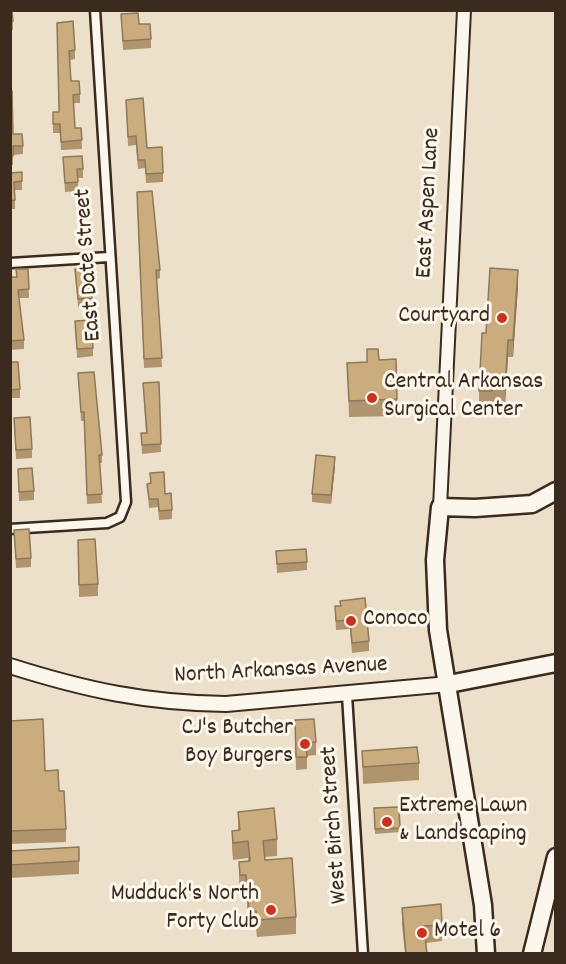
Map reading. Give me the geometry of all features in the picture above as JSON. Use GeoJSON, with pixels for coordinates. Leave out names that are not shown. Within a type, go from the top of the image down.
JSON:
{"type":"FeatureCollection","features":[{"type":"Feature","properties":{"kind":"highway"},"geometry":{"type":"LineString","coordinates":[[440,507],[475,508],[532,504],[555,491]]}},
{"type":"Feature","properties":{"kind":"highway","name":"East Aspen Lane"},"geometry":{"type":"LineString","coordinates":[[440,507],[435,560],[438,630],[483,905],[486,954]]}},
{"type":"Feature","properties":{"kind":"highway","name":"North Arkansas Avenue"},"geometry":{"type":"LineString","coordinates":[[448,684],[555,663]]}},
{"type":"Feature","properties":{"kind":"highway"},"geometry":{"type":"LineString","coordinates":[[532,954],[555,857]]}},
{"type":"Feature","properties":{"kind":"main road","name":"North Arkansas Avenue"},"geometry":{"type":"LineString","coordinates":[[10,666],[69,685],[153,701],[226,704],[346,695],[448,684]]}},
{"type":"Feature","properties":{"kind":"street","name":"East Date Street"},"geometry":{"type":"LineString","coordinates":[[10,529],[106,523],[120,517],[126,502],[109,257],[96,10]]}},
{"type":"Feature","properties":{"kind":"street","name":"East Aspen Lane"},"geometry":{"type":"LineString","coordinates":[[440,507],[464,10]]}},
{"type":"Feature","properties":{"kind":"street"},"geometry":{"type":"LineString","coordinates":[[10,263],[109,257]]}},
{"type":"Feature","properties":{"kind":"street","name":"West Birch Street"},"geometry":{"type":"LineString","coordinates":[[346,695],[363,954]]}},
{"type":"Feature","properties":{"kind":"building"},"geometry":{"type":"Polygon","coordinates":[[[10,10],[12,10],[13,21],[10,22],[10,10]]]}},
{"type":"Feature","properties":{"kind":"building"},"geometry":{"type":"Polygon","coordinates":[[[138,13],[139,24],[150,24],[151,39],[123,41],[121,14],[138,13]]]}},
{"type":"Feature","properties":{"kind":"building"},"geometry":{"type":"Polygon","coordinates":[[[73,21],[75,50],[69,51],[71,81],[79,81],[80,94],[73,95],[75,128],[81,128],[82,140],[61,142],[60,124],[53,124],[53,112],[59,112],[57,23],[73,21]]]}},
{"type":"Feature","properties":{"kind":"building"},"geometry":{"type":"Polygon","coordinates":[[[10,91],[12,91],[13,134],[22,134],[23,146],[13,146],[13,156],[10,156],[10,91]]]}},
{"type":"Feature","properties":{"kind":"building"},"geometry":{"type":"Polygon","coordinates":[[[143,98],[147,148],[162,147],[163,173],[146,174],[145,160],[138,160],[136,136],[128,137],[126,100],[143,98]]]}},
{"type":"Feature","properties":{"kind":"building"},"geometry":{"type":"Polygon","coordinates":[[[82,156],[83,169],[77,169],[78,182],[65,183],[63,157],[82,156]]]}},
{"type":"Feature","properties":{"kind":"building"},"geometry":{"type":"Polygon","coordinates":[[[22,172],[22,181],[14,182],[15,200],[10,201],[10,173],[22,172]]]}},
{"type":"Feature","properties":{"kind":"building"},"geometry":{"type":"Polygon","coordinates":[[[152,191],[160,270],[156,270],[162,358],[144,359],[137,192],[152,191]]]}},
{"type":"Feature","properties":{"kind":"building"},"geometry":{"type":"Polygon","coordinates":[[[90,268],[92,298],[78,299],[75,269],[90,268]]]}},
{"type":"Feature","properties":{"kind":"building","name":"Courtyard"},"geometry":{"type":"Polygon","coordinates":[[[490,268],[518,270],[513,340],[508,340],[505,388],[492,387],[492,391],[479,391],[482,333],[486,333],[490,268]]]}},
{"type":"Feature","properties":{"kind":"building"},"geometry":{"type":"Polygon","coordinates":[[[16,269],[28,269],[29,289],[18,290],[24,340],[10,341],[10,277],[17,277],[16,269]]]}},
{"type":"Feature","properties":{"kind":"building"},"geometry":{"type":"Polygon","coordinates":[[[91,320],[93,348],[77,349],[75,321],[91,320]]]}},
{"type":"Feature","properties":{"kind":"building"},"geometry":{"type":"Polygon","coordinates":[[[367,349],[378,349],[379,360],[396,359],[397,399],[349,401],[347,363],[367,362],[367,349]]]}},
{"type":"Feature","properties":{"kind":"building"},"geometry":{"type":"Polygon","coordinates":[[[10,362],[18,362],[20,389],[10,390],[10,362]]]}},
{"type":"Feature","properties":{"kind":"building"},"geometry":{"type":"Polygon","coordinates":[[[94,372],[102,455],[99,455],[102,494],[87,495],[84,412],[81,412],[78,373],[94,372]]]}},
{"type":"Feature","properties":{"kind":"building"},"geometry":{"type":"Polygon","coordinates":[[[159,382],[161,444],[142,445],[141,433],[147,433],[143,383],[159,382]]]}},
{"type":"Feature","properties":{"kind":"building"},"geometry":{"type":"Polygon","coordinates":[[[30,417],[32,449],[16,450],[14,418],[30,417]]]}},
{"type":"Feature","properties":{"kind":"building"},"geometry":{"type":"Polygon","coordinates":[[[316,455],[335,457],[331,495],[312,494],[316,455]]]}},
{"type":"Feature","properties":{"kind":"building"},"geometry":{"type":"Polygon","coordinates":[[[32,468],[34,491],[19,492],[18,469],[32,468]]]}},
{"type":"Feature","properties":{"kind":"building"},"geometry":{"type":"Polygon","coordinates":[[[164,472],[165,494],[171,493],[172,510],[159,511],[158,499],[149,499],[147,484],[151,483],[150,473],[164,472]]]}},
{"type":"Feature","properties":{"kind":"building"},"geometry":{"type":"Polygon","coordinates":[[[29,529],[31,558],[16,559],[14,530],[29,529]]]}},
{"type":"Feature","properties":{"kind":"building"},"geometry":{"type":"Polygon","coordinates":[[[95,539],[98,584],[79,585],[78,540],[95,539]]]}},
{"type":"Feature","properties":{"kind":"building"},"geometry":{"type":"Polygon","coordinates":[[[306,549],[307,562],[277,564],[276,551],[306,549]]]}},
{"type":"Feature","properties":{"kind":"building"},"geometry":{"type":"Polygon","coordinates":[[[365,598],[369,641],[352,643],[350,620],[336,621],[335,606],[341,606],[340,601],[365,598]]]}},
{"type":"Feature","properties":{"kind":"building"},"geometry":{"type":"Polygon","coordinates":[[[43,719],[45,771],[58,770],[59,791],[64,791],[66,829],[10,831],[10,721],[43,719]]]}},
{"type":"Feature","properties":{"kind":"building"},"geometry":{"type":"Polygon","coordinates":[[[314,719],[316,742],[306,743],[307,757],[296,757],[295,720],[314,719]]]}},
{"type":"Feature","properties":{"kind":"building"},"geometry":{"type":"Polygon","coordinates":[[[417,747],[419,763],[363,767],[362,751],[417,747]]]}},
{"type":"Feature","properties":{"kind":"building","name":"Extreme Lawn & Landscaping"},"geometry":{"type":"Polygon","coordinates":[[[399,807],[400,828],[375,829],[374,808],[399,807]]]}},
{"type":"Feature","properties":{"kind":"building"},"geometry":{"type":"Polygon","coordinates":[[[274,808],[277,839],[263,841],[265,860],[292,858],[296,917],[257,920],[256,911],[249,912],[246,875],[240,875],[239,862],[250,861],[248,841],[233,843],[232,831],[240,830],[238,812],[274,808]]]}},
{"type":"Feature","properties":{"kind":"building"},"geometry":{"type":"Polygon","coordinates":[[[79,847],[79,861],[10,865],[10,851],[79,847]]]}},
{"type":"Feature","properties":{"kind":"building"},"geometry":{"type":"Polygon","coordinates":[[[441,904],[442,925],[424,926],[427,954],[406,954],[402,908],[441,904]]]}},
{"type":"Feature","properties":{"kind":"place","name":"Courtyard"},"geometry":{"type":"Point","coordinates":[502,318]}},
{"type":"Feature","properties":{"kind":"place","name":"Central Arkansas Surgical Center"},"geometry":{"type":"Point","coordinates":[372,398]}},
{"type":"Feature","properties":{"kind":"place","name":"Conoco"},"geometry":{"type":"Point","coordinates":[351,621]}},
{"type":"Feature","properties":{"kind":"place","name":"CJ's Butcher Boy Burgers"},"geometry":{"type":"Point","coordinates":[305,744]}},
{"type":"Feature","properties":{"kind":"place","name":"Extreme Lawn & Landscaping"},"geometry":{"type":"Point","coordinates":[387,822]}},
{"type":"Feature","properties":{"kind":"place","name":"Mudduck's North Forty Club"},"geometry":{"type":"Point","coordinates":[271,910]}},
{"type":"Feature","properties":{"kind":"place","name":"Motel 6"},"geometry":{"type":"Point","coordinates":[422,933]}}]}
